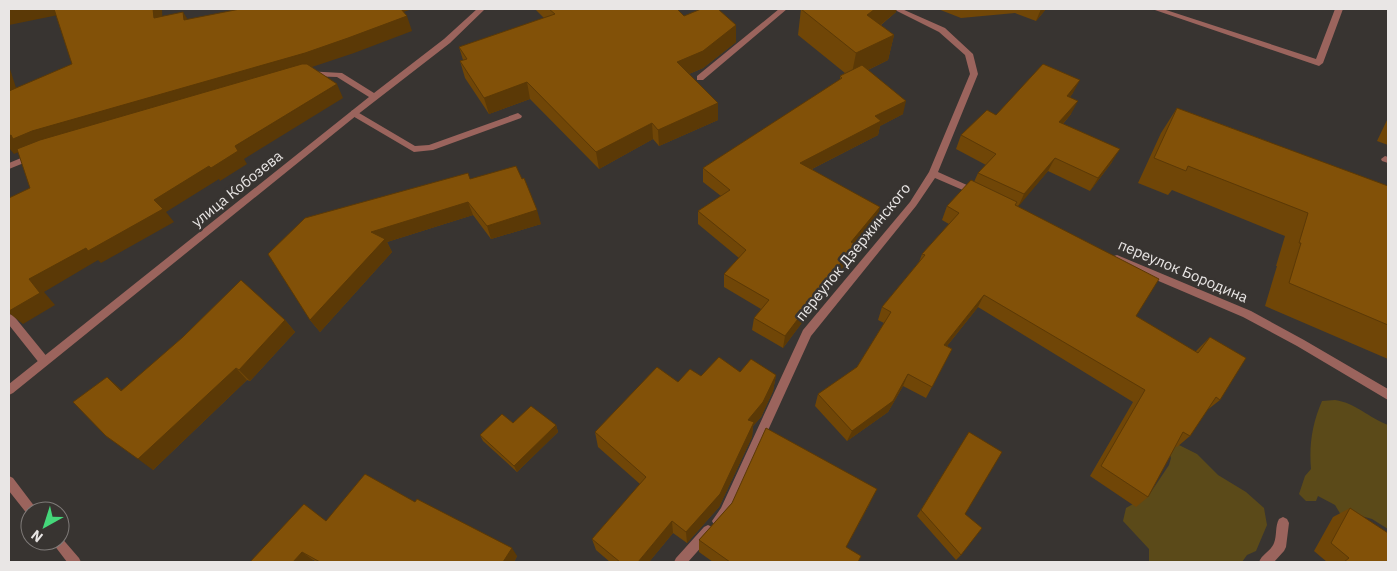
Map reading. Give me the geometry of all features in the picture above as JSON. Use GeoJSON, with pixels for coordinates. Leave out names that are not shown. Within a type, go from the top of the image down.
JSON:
{"type":"FeatureCollection","features":[{"type":"Feature","properties":{"kind":"street","name":"улица Кобозева"},"geometry":{"type":"LineString","coordinates":[[9,390],[374,97],[447,41],[481,9]]}},
{"type":"Feature","properties":{"kind":"street"},"geometry":{"type":"LineString","coordinates":[[700,78],[784,9]]}},
{"type":"Feature","properties":{"kind":"street","name":"переулок Дзержинского"},"geometry":{"type":"LineString","coordinates":[[680,562],[725,512],[807,333],[913,204],[933,173],[974,74],[969,54],[942,30],[897,9]]}},
{"type":"Feature","properties":{"kind":"street"},"geometry":{"type":"LineString","coordinates":[[1156,9],[1319,63],[1339,9]]}},
{"type":"Feature","properties":{"kind":"street"},"geometry":{"type":"LineString","coordinates":[[300,75],[309,72],[339,75],[374,97]]}},
{"type":"Feature","properties":{"kind":"street"},"geometry":{"type":"LineString","coordinates":[[354,113],[414,149],[430,148],[518,116]]}},
{"type":"Feature","properties":{"kind":"street"},"geometry":{"type":"LineString","coordinates":[[9,166],[41,152]]}},
{"type":"Feature","properties":{"kind":"street"},"geometry":{"type":"LineString","coordinates":[[933,173],[986,197]]}},
{"type":"Feature","properties":{"kind":"street","name":"переулок Бородина"},"geometry":{"type":"LineString","coordinates":[[1110,256],[1206,295],[1248,315],[1316,352],[1388,395]]}},
{"type":"Feature","properties":{"kind":"street"},"geometry":{"type":"LineString","coordinates":[[9,318],[44,361]]}},
{"type":"Feature","properties":{"kind":"street"},"geometry":{"type":"LineString","coordinates":[[9,482],[24,501]]}},
{"type":"Feature","properties":{"kind":"street"},"geometry":{"type":"LineString","coordinates":[[1265,562],[1280,547],[1283,523]]}},
{"type":"Feature","properties":{"kind":"street"},"geometry":{"type":"LineString","coordinates":[[66,551],[75,562]]}},
{"type":"Feature","properties":{"kind":"shaded area"},"geometry":{"type":"Polygon","coordinates":[[[1335,400],[1356,407],[1388,425],[1388,529],[1372,519],[1358,515],[1341,515],[1335,505],[1318,496],[1316,501],[1306,501],[1299,494],[1305,476],[1311,469],[1310,451],[1312,435],[1322,401],[1335,400]]]}},
{"type":"Feature","properties":{"kind":"shaded area"},"geometry":{"type":"Polygon","coordinates":[[[1175,443],[1197,454],[1218,475],[1246,492],[1264,508],[1267,525],[1256,551],[1247,555],[1242,562],[1149,562],[1149,549],[1123,521],[1126,508],[1149,495],[1169,465],[1171,458],[1168,448],[1175,443]]]}},
{"type":"Feature","properties":{"kind":"building"},"geometry":{"type":"Polygon","coordinates":[[[54,9],[153,9],[154,18],[183,12],[184,20],[240,9],[401,9],[407,16],[305,53],[32,131],[13,139],[11,135],[9,136],[9,91],[72,64],[54,9]]]}},
{"type":"Feature","properties":{"kind":"building"},"geometry":{"type":"Polygon","coordinates":[[[549,9],[677,9],[684,16],[701,9],[718,9],[736,25],[703,51],[677,62],[718,103],[658,130],[652,123],[596,152],[527,82],[484,98],[460,61],[467,59],[459,47],[555,14],[549,9]]]}},
{"type":"Feature","properties":{"kind":"building"},"geometry":{"type":"Polygon","coordinates":[[[801,9],[875,9],[867,15],[894,35],[856,53],[801,9]]]}},
{"type":"Feature","properties":{"kind":"building"},"geometry":{"type":"Polygon","coordinates":[[[307,64],[337,84],[235,146],[238,151],[211,168],[209,166],[154,200],[163,209],[88,251],[86,248],[29,279],[40,293],[9,311],[9,198],[30,188],[17,149],[40,140],[307,64]]]}},
{"type":"Feature","properties":{"kind":"building"},"geometry":{"type":"Polygon","coordinates":[[[1043,64],[1080,80],[1067,96],[1078,101],[1059,122],[1120,149],[1098,178],[1055,158],[1024,194],[978,173],[996,154],[961,135],[987,110],[996,115],[1043,64]]]}},
{"type":"Feature","properties":{"kind":"building"},"geometry":{"type":"Polygon","coordinates":[[[862,65],[906,101],[875,116],[881,121],[800,163],[880,207],[851,242],[855,244],[785,336],[754,318],[769,300],[724,274],[746,250],[698,211],[730,190],[703,168],[842,78],[840,76],[862,65]]]}},
{"type":"Feature","properties":{"kind":"building"},"geometry":{"type":"Polygon","coordinates":[[[1177,108],[1388,186],[1388,325],[1289,283],[1308,213],[1188,166],[1186,171],[1154,158],[1177,108]]]}},
{"type":"Feature","properties":{"kind":"building"},"geometry":{"type":"Polygon","coordinates":[[[516,166],[522,179],[524,178],[537,210],[487,226],[468,202],[371,232],[385,239],[310,320],[268,254],[305,218],[468,173],[470,179],[516,166]]]}},
{"type":"Feature","properties":{"kind":"building"},"geometry":{"type":"Polygon","coordinates":[[[971,180],[1017,202],[1015,205],[1159,279],[1136,316],[1198,353],[1210,337],[1246,358],[1220,400],[1216,397],[1190,436],[1183,432],[1148,497],[1101,466],[1145,390],[984,295],[944,345],[952,349],[932,387],[908,374],[893,401],[852,431],[818,394],[857,367],[891,312],[882,307],[925,255],[922,254],[959,213],[947,206],[971,180]]]}},
{"type":"Feature","properties":{"kind":"building"},"geometry":{"type":"Polygon","coordinates":[[[241,280],[285,320],[239,370],[236,368],[138,459],[106,436],[73,402],[107,377],[121,391],[183,337],[241,280]]]}},
{"type":"Feature","properties":{"kind":"building"},"geometry":{"type":"Polygon","coordinates":[[[719,357],[740,372],[751,359],[776,375],[763,402],[748,420],[754,422],[720,494],[686,532],[672,521],[638,562],[620,562],[592,539],[646,477],[595,432],[657,367],[678,382],[690,369],[701,376],[719,357]]]}},
{"type":"Feature","properties":{"kind":"building"},"geometry":{"type":"Polygon","coordinates":[[[531,406],[556,425],[514,466],[480,435],[502,414],[513,423],[531,406]]]}},
{"type":"Feature","properties":{"kind":"building"},"geometry":{"type":"Polygon","coordinates":[[[766,428],[877,489],[846,547],[861,556],[858,562],[730,562],[699,540],[732,503],[766,428]]]}},
{"type":"Feature","properties":{"kind":"building"},"geometry":{"type":"Polygon","coordinates":[[[969,432],[1002,452],[965,514],[982,528],[961,555],[921,510],[969,432]]]}},
{"type":"Feature","properties":{"kind":"building"},"geometry":{"type":"Polygon","coordinates":[[[365,474],[415,502],[417,499],[512,548],[503,562],[320,562],[302,552],[293,562],[250,562],[304,504],[326,521],[365,474]]]}},
{"type":"Feature","properties":{"kind":"building"},"geometry":{"type":"Polygon","coordinates":[[[1350,508],[1388,533],[1388,562],[1344,562],[1349,558],[1331,543],[1350,508]]]}}]}
